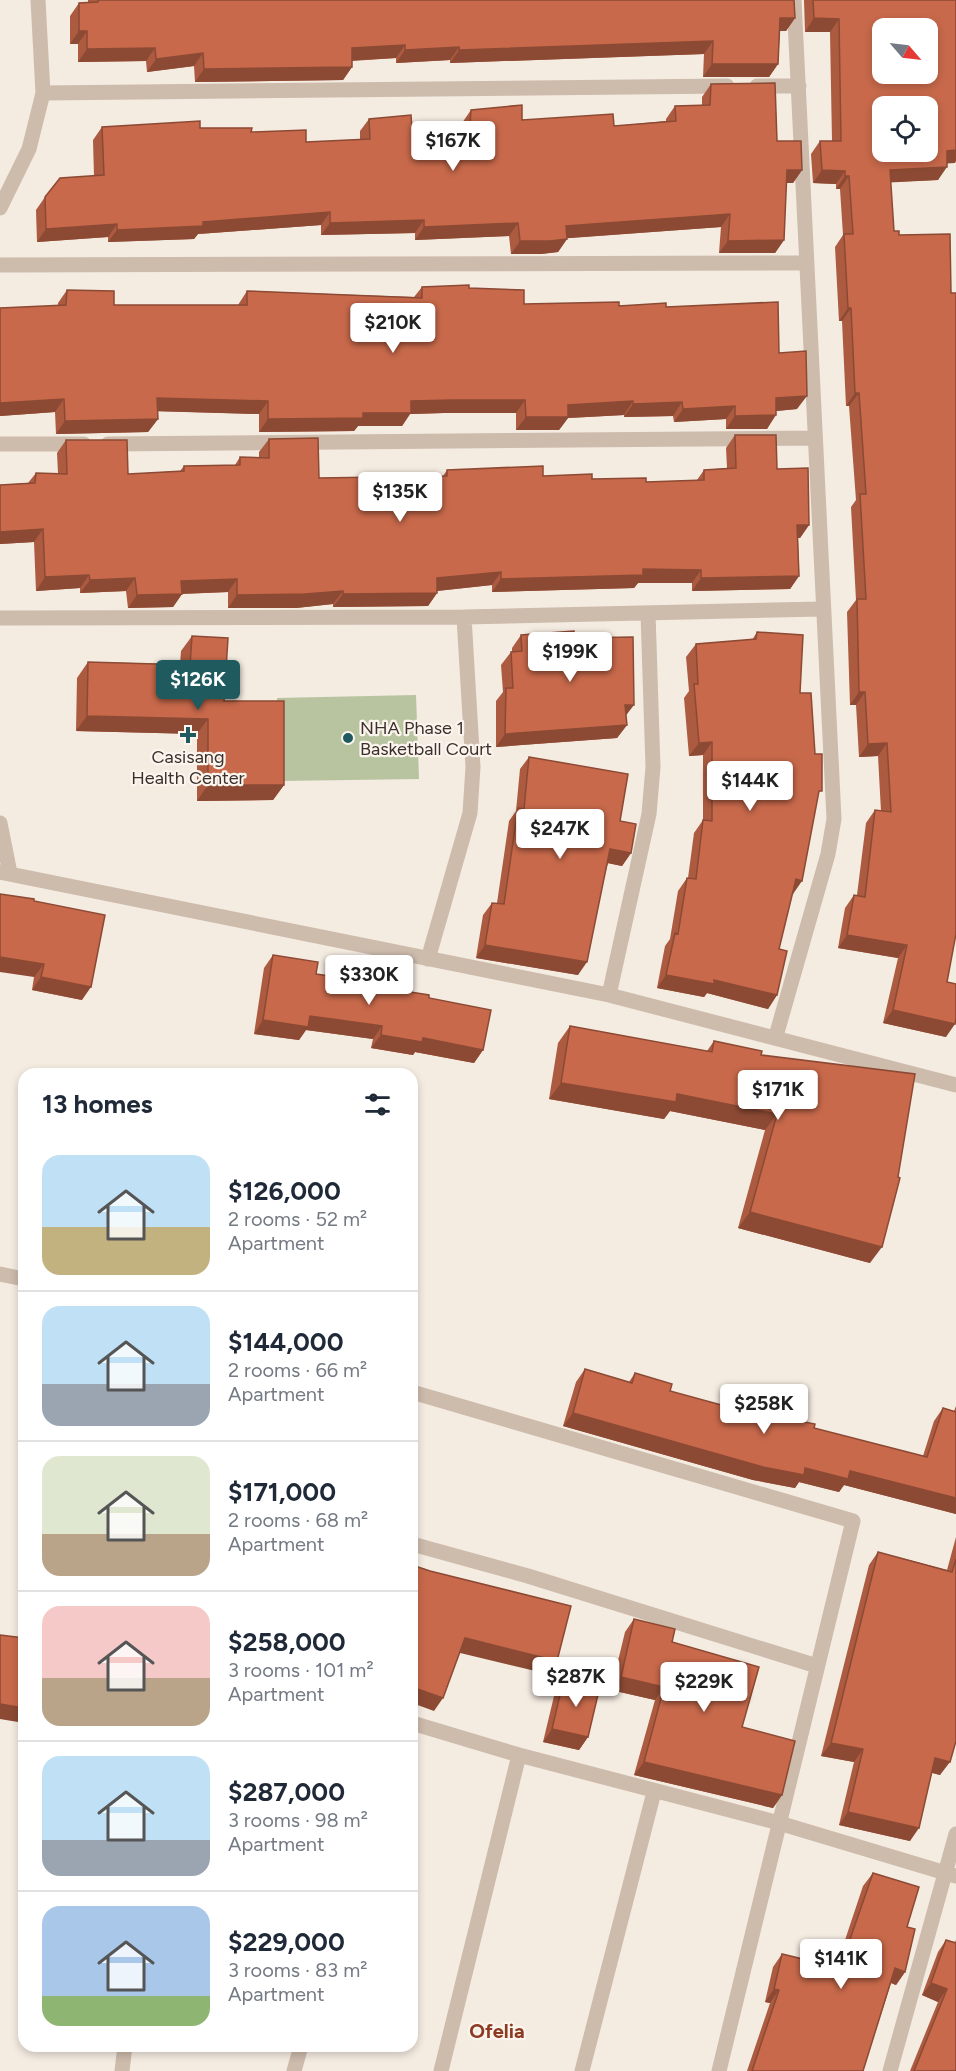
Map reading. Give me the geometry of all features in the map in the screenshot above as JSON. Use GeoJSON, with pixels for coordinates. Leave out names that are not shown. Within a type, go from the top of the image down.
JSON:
{"type":"FeatureCollection","features":[{"type":"Feature","properties":{"kind":"street"},"geometry":{"type":"LineString","coordinates":[[0,208],[29,149],[43,93],[38,0]]}},
{"type":"Feature","properties":{"kind":"street"},"geometry":{"type":"LineString","coordinates":[[776,1036],[828,854],[834,819],[805,263],[794,0]]}},
{"type":"Feature","properties":{"kind":"street"},"geometry":{"type":"LineString","coordinates":[[43,93],[799,86]]}},
{"type":"Feature","properties":{"kind":"street"},"geometry":{"type":"LineString","coordinates":[[0,264],[805,263]]}},
{"type":"Feature","properties":{"kind":"street"},"geometry":{"type":"LineString","coordinates":[[0,444],[815,438]]}},
{"type":"Feature","properties":{"kind":"street"},"geometry":{"type":"LineString","coordinates":[[0,618],[464,617],[822,609]]}},
{"type":"Feature","properties":{"kind":"street"},"geometry":{"type":"LineString","coordinates":[[609,995],[649,814],[653,766],[648,613]]}},
{"type":"Feature","properties":{"kind":"street"},"geometry":{"type":"LineString","coordinates":[[428,958],[470,813],[473,767],[464,617]]}},
{"type":"Feature","properties":{"kind":"street"},"geometry":{"type":"LineString","coordinates":[[0,823],[5,873],[609,995],[776,1036],[956,1085]]}},
{"type":"Feature","properties":{"kind":"street"},"geometry":{"type":"LineString","coordinates":[[0,1274],[18,1278]]}},
{"type":"Feature","properties":{"kind":"street"},"geometry":{"type":"LineString","coordinates":[[418,1394],[853,1521],[718,2071]]}},
{"type":"Feature","properties":{"kind":"street"},"geometry":{"type":"LineString","coordinates":[[418,1546],[528,1576],[817,1666]]}},
{"type":"Feature","properties":{"kind":"street"},"geometry":{"type":"LineString","coordinates":[[418,1725],[519,1755],[779,1824],[951,1874]]}},
{"type":"Feature","properties":{"kind":"street"},"geometry":{"type":"LineString","coordinates":[[441,2071],[519,1755]]}},
{"type":"Feature","properties":{"kind":"street"},"geometry":{"type":"LineString","coordinates":[[582,2071],[654,1792]]}},
{"type":"Feature","properties":{"kind":"street"},"geometry":{"type":"LineString","coordinates":[[891,2071],[951,1874],[956,1834]]}},
{"type":"Feature","properties":{"kind":"street"},"geometry":{"type":"LineString","coordinates":[[122,2071],[124,2052]]}},
{"type":"Feature","properties":{"kind":"street"},"geometry":{"type":"LineString","coordinates":[[294,2071],[299,2052]]}},
{"type":"Feature","properties":{"kind":"green space","name":"NHA Phase 1 Basketball Court"},"geometry":{"type":"Polygon","coordinates":[[[416,695],[419,779],[281,781],[277,698],[416,695]]]}},
{"type":"Feature","properties":{"kind":"building"},"geometry":{"type":"Polygon","coordinates":[[[98,0],[794,0],[795,18],[780,18],[778,64],[712,64],[713,41],[459,50],[459,47],[405,50],[405,45],[352,48],[352,67],[204,69],[203,53],[156,59],[155,48],[87,49],[87,31],[79,31],[79,3],[98,2],[98,0]]]}},
{"type":"Feature","properties":{"kind":"building"},"geometry":{"type":"Polygon","coordinates":[[[813,0],[956,0],[956,150],[947,151],[947,167],[890,170],[894,231],[899,231],[899,235],[950,234],[951,293],[956,293],[956,934],[947,982],[956,984],[955,1024],[893,1010],[907,945],[847,935],[854,895],[865,897],[875,810],[891,812],[887,743],[868,744],[865,692],[859,692],[857,599],[866,599],[860,494],[866,494],[859,393],[855,393],[851,308],[848,308],[844,234],[853,234],[849,176],[845,176],[845,171],[822,170],[820,141],[841,141],[839,19],[814,18],[813,0]]]}},
{"type":"Feature","properties":{"kind":"building"},"geometry":{"type":"Polygon","coordinates":[[[775,83],[777,141],[801,141],[802,170],[787,170],[784,240],[728,241],[730,214],[566,226],[567,239],[550,241],[520,241],[518,223],[424,227],[424,220],[330,223],[330,212],[203,222],[203,226],[117,230],[117,224],[46,229],[45,197],[60,178],[104,175],[102,127],[200,121],[200,128],[252,128],[251,132],[306,130],[306,142],[370,139],[369,119],[411,115],[412,128],[470,126],[471,110],[522,105],[522,120],[613,114],[614,126],[676,121],[675,106],[710,105],[711,84],[775,83]]]}},
{"type":"Feature","properties":{"kind":"building"},"geometry":{"type":"Polygon","coordinates":[[[469,285],[469,288],[524,290],[524,304],[619,302],[619,306],[666,303],[666,307],[778,302],[779,353],[806,351],[807,396],[776,398],[776,415],[735,416],[735,406],[683,409],[682,402],[633,404],[633,401],[568,405],[568,417],[526,417],[525,400],[453,400],[411,401],[411,413],[363,413],[363,418],[268,419],[268,401],[157,398],[158,419],[65,421],[64,399],[0,403],[0,308],[66,305],[67,290],[114,291],[114,305],[247,305],[247,291],[422,298],[422,287],[469,285]]]}},
{"type":"Feature","properties":{"kind":"building"},"geometry":{"type":"Polygon","coordinates":[[[735,435],[776,435],[777,469],[808,468],[809,525],[797,525],[799,576],[701,578],[701,570],[643,569],[643,575],[501,579],[501,572],[437,578],[437,593],[343,594],[343,591],[237,595],[237,579],[181,581],[182,594],[137,595],[135,578],[90,580],[89,575],[45,577],[43,529],[0,532],[0,485],[35,483],[36,473],[67,474],[66,440],[127,440],[128,474],[184,471],[184,466],[240,465],[240,457],[269,458],[269,439],[318,438],[319,478],[447,476],[447,470],[543,466],[543,476],[592,474],[592,479],[646,478],[646,482],[704,480],[704,470],[736,468],[735,435]]]}},
{"type":"Feature","properties":{"kind":"building"},"geometry":{"type":"Polygon","coordinates":[[[574,631],[575,638],[633,637],[634,705],[625,705],[627,725],[505,734],[506,688],[513,688],[511,652],[522,651],[521,635],[574,631]]]}},
{"type":"Feature","properties":{"kind":"building"},"geometry":{"type":"Polygon","coordinates":[[[757,632],[803,635],[800,693],[811,693],[815,754],[822,754],[822,791],[819,791],[802,881],[796,879],[779,949],[787,951],[777,995],[714,980],[714,984],[666,975],[675,933],[678,934],[687,878],[696,879],[703,820],[712,821],[712,742],[699,743],[694,684],[698,684],[696,644],[756,639],[757,632]]]}},
{"type":"Feature","properties":{"kind":"building"},"geometry":{"type":"Polygon","coordinates":[[[192,636],[228,638],[224,701],[284,701],[284,785],[208,785],[208,719],[87,716],[88,662],[190,665],[192,636]]]}},
{"type":"Feature","properties":{"kind":"building"},"geometry":{"type":"Polygon","coordinates":[[[529,757],[628,774],[620,821],[636,824],[631,853],[610,849],[587,962],[485,945],[492,903],[504,904],[518,808],[524,809],[529,757]]]}},
{"type":"Feature","properties":{"kind":"building"},"geometry":{"type":"Polygon","coordinates":[[[0,894],[105,915],[91,987],[41,977],[44,964],[0,957],[0,894]]]}},
{"type":"Feature","properties":{"kind":"building"},"geometry":{"type":"Polygon","coordinates":[[[273,955],[318,962],[316,974],[378,983],[378,987],[429,995],[429,998],[491,1010],[483,1050],[423,1038],[422,1042],[381,1035],[382,1026],[310,1016],[308,1027],[263,1020],[273,955]]]}},
{"type":"Feature","properties":{"kind":"building"},"geometry":{"type":"Polygon","coordinates":[[[570,1026],[712,1052],[714,1041],[762,1051],[761,1055],[915,1074],[898,1177],[900,1178],[882,1247],[750,1212],[777,1114],[677,1094],[676,1102],[561,1083],[570,1026]]]}},
{"type":"Feature","properties":{"kind":"building"},"geometry":{"type":"Polygon","coordinates":[[[585,1369],[632,1383],[635,1373],[672,1384],[670,1391],[725,1406],[815,1424],[814,1428],[927,1457],[943,1408],[956,1412],[956,1498],[850,1471],[848,1479],[805,1468],[804,1475],[763,1467],[573,1413],[585,1369]]]}},
{"type":"Feature","properties":{"kind":"building"},"geometry":{"type":"Polygon","coordinates":[[[878,1552],[952,1572],[956,1559],[956,1741],[950,1762],[935,1758],[919,1828],[848,1812],[863,1749],[831,1743],[878,1552]]]}},
{"type":"Feature","properties":{"kind":"building"},"geometry":{"type":"Polygon","coordinates":[[[418,1567],[571,1606],[557,1661],[465,1638],[443,1698],[418,1689],[418,1567]]]}},
{"type":"Feature","properties":{"kind":"building"},"geometry":{"type":"Polygon","coordinates":[[[634,1619],[675,1629],[672,1642],[759,1667],[742,1727],[795,1741],[782,1795],[644,1762],[664,1687],[621,1677],[634,1619]]]}},
{"type":"Feature","properties":{"kind":"building"},"geometry":{"type":"Polygon","coordinates":[[[0,1635],[18,1637],[18,1707],[0,1704],[0,1635]]]}},
{"type":"Feature","properties":{"kind":"building"},"geometry":{"type":"Polygon","coordinates":[[[564,1678],[600,1686],[588,1737],[552,1729],[564,1678]]]}},
{"type":"Feature","properties":{"kind":"building"},"geometry":{"type":"Polygon","coordinates":[[[873,1873],[919,1887],[907,1927],[915,1929],[905,1972],[895,1968],[863,2071],[752,2071],[779,1990],[774,1989],[782,1954],[840,1968],[873,1873]]]}},
{"type":"Feature","properties":{"kind":"building"},"geometry":{"type":"Polygon","coordinates":[[[946,1940],[956,1943],[956,2071],[914,2071],[947,1989],[931,1983],[946,1940]]]}},
{"type":"Feature","properties":{"kind":"place","name":"Casisang Health Center"},"geometry":{"type":"Point","coordinates":[188,735]}},
{"type":"Feature","properties":{"kind":"place","name":"NHA Phase 1 Basketball Court"},"geometry":{"type":"Point","coordinates":[348,738]}},
{"type":"Feature","properties":{"kind":"district","name":"Ofelia"},"geometry":{"type":"Point","coordinates":[497,2031]}}]}
